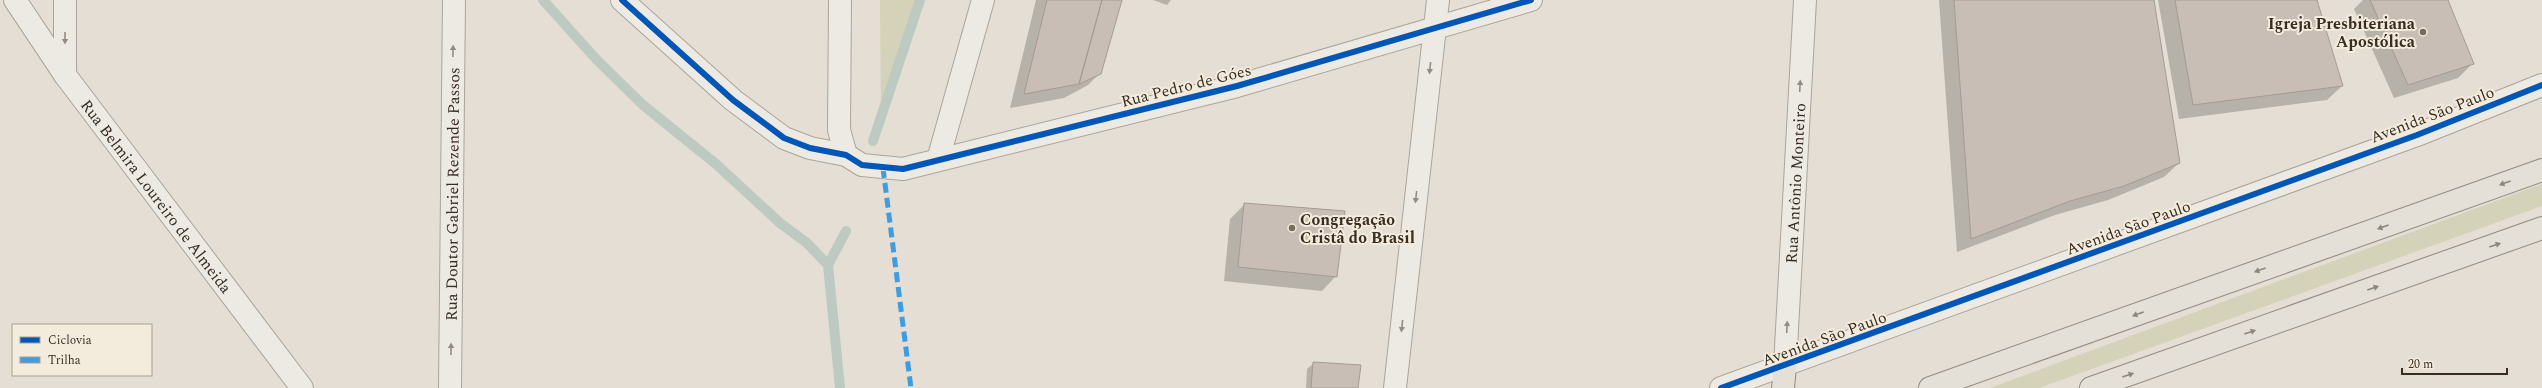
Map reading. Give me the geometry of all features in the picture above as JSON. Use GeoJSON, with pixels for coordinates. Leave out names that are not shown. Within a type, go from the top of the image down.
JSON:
{"type":"FeatureCollection","features":[{"type":"Feature","properties":{"kind":"main road"},"geometry":{"type":"LineString","coordinates":[[1930,388],[2542,170]]}},
{"type":"Feature","properties":{"kind":"main road"},"geometry":{"type":"LineString","coordinates":[[2091,388],[2542,228]]}},
{"type":"Feature","properties":{"kind":"main road"},"geometry":{"type":"LineString","coordinates":[[1783,388],[1785,366]]}},
{"type":"Feature","properties":{"kind":"street","name":"Rua Belmira Loureiro de Almeida"},"geometry":{"type":"LineString","coordinates":[[16,0],[65,75],[302,388]]}},
{"type":"Feature","properties":{"kind":"street"},"geometry":{"type":"LineString","coordinates":[[65,0],[65,75]]}},
{"type":"Feature","properties":{"kind":"street","name":"Rua Doutor Gabriel Rezende Passos"},"geometry":{"type":"LineString","coordinates":[[450,388],[454,0]]}},
{"type":"Feature","properties":{"kind":"street","name":"Rua Pedro de Góes"},"geometry":{"type":"LineString","coordinates":[[622,0],[733,100],[784,138],[810,148],[846,155],[862,165],[903,169],[1237,86],[1531,0]]}},
{"type":"Feature","properties":{"kind":"street"},"geometry":{"type":"LineString","coordinates":[[840,0],[839,130],[846,155]]}},
{"type":"Feature","properties":{"kind":"street"},"geometry":{"type":"LineString","coordinates":[[938,160],[983,0]]}},
{"type":"Feature","properties":{"kind":"street"},"geometry":{"type":"LineString","coordinates":[[1395,388],[1438,0]]}},
{"type":"Feature","properties":{"kind":"street","name":"Rua Antônio Monteiro"},"geometry":{"type":"LineString","coordinates":[[1785,366],[1805,0]]}},
{"type":"Feature","properties":{"kind":"street","name":"Avenida São Paulo"},"geometry":{"type":"LineString","coordinates":[[1721,388],[2417,135],[2542,85]]}},
{"type":"Feature","properties":{"kind":"shaded area"},"geometry":{"type":"Polygon","coordinates":[[[880,0],[918,0],[881,122],[880,0]]]}},
{"type":"Feature","properties":{"kind":"shaded area"},"geometry":{"type":"Polygon","coordinates":[[[2542,184],[2542,206],[2039,388],[1990,388],[2542,184]]]}},
{"type":"Feature","properties":{"kind":"building"},"geometry":{"type":"Polygon","coordinates":[[[1047,0],[1102,0],[1079,84],[1024,94],[1047,0]]]}},
{"type":"Feature","properties":{"kind":"building"},"geometry":{"type":"Polygon","coordinates":[[[1102,0],[1122,0],[1101,74],[1079,84],[1102,0]]]}},
{"type":"Feature","properties":{"kind":"building"},"geometry":{"type":"Polygon","coordinates":[[[1954,0],[2154,0],[2180,163],[2124,186],[2070,201],[1971,239],[1954,0]]]}},
{"type":"Feature","properties":{"kind":"building"},"geometry":{"type":"Polygon","coordinates":[[[2175,0],[2317,0],[2343,86],[2193,105],[2175,0]]]}},
{"type":"Feature","properties":{"kind":"building","name":"Igreja Presbiteriana Apostólica"},"geometry":{"type":"Polygon","coordinates":[[[2370,0],[2448,0],[2474,64],[2408,85],[2370,0]]]}},
{"type":"Feature","properties":{"kind":"building","name":"Congregação Cristâ do Brasil"},"geometry":{"type":"Polygon","coordinates":[[[1244,203],[1345,211],[1337,277],[1238,267],[1244,203]]]}},
{"type":"Feature","properties":{"kind":"building"},"geometry":{"type":"Polygon","coordinates":[[[1313,362],[1361,365],[1358,388],[1311,388],[1313,362]]]}},
{"type":"Feature","properties":{"kind":"waterway"},"geometry":{"type":"LineString","coordinates":[[543,0],[596,59],[643,105],[716,164],[780,223],[807,243],[828,265],[840,388]]}},
{"type":"Feature","properties":{"kind":"waterway"},"geometry":{"type":"LineString","coordinates":[[873,141],[920,0]]}},
{"type":"Feature","properties":{"kind":"waterway"},"geometry":{"type":"LineString","coordinates":[[828,265],[846,231]]}},
{"type":"Feature","properties":{"kind":"marked path"},"geometry":{"type":"LineString","coordinates":[[883,168],[911,388]]}},
{"type":"Feature","properties":{"kind":"cycle path"},"geometry":{"type":"LineString","coordinates":[[622,0],[733,100],[784,138],[810,148],[846,155],[862,165],[903,169],[1237,86],[1531,0]]}},
{"type":"Feature","properties":{"kind":"cycle path"},"geometry":{"type":"LineString","coordinates":[[1721,388],[2417,135],[2542,85]]}},
{"type":"Feature","properties":{"kind":"place","name":"Igreja Presbiteriana Apostólica"},"geometry":{"type":"Point","coordinates":[2423,32]}},
{"type":"Feature","properties":{"kind":"place","name":"Congregação Cristâ do Brasil"},"geometry":{"type":"Point","coordinates":[1292,228]}}]}
